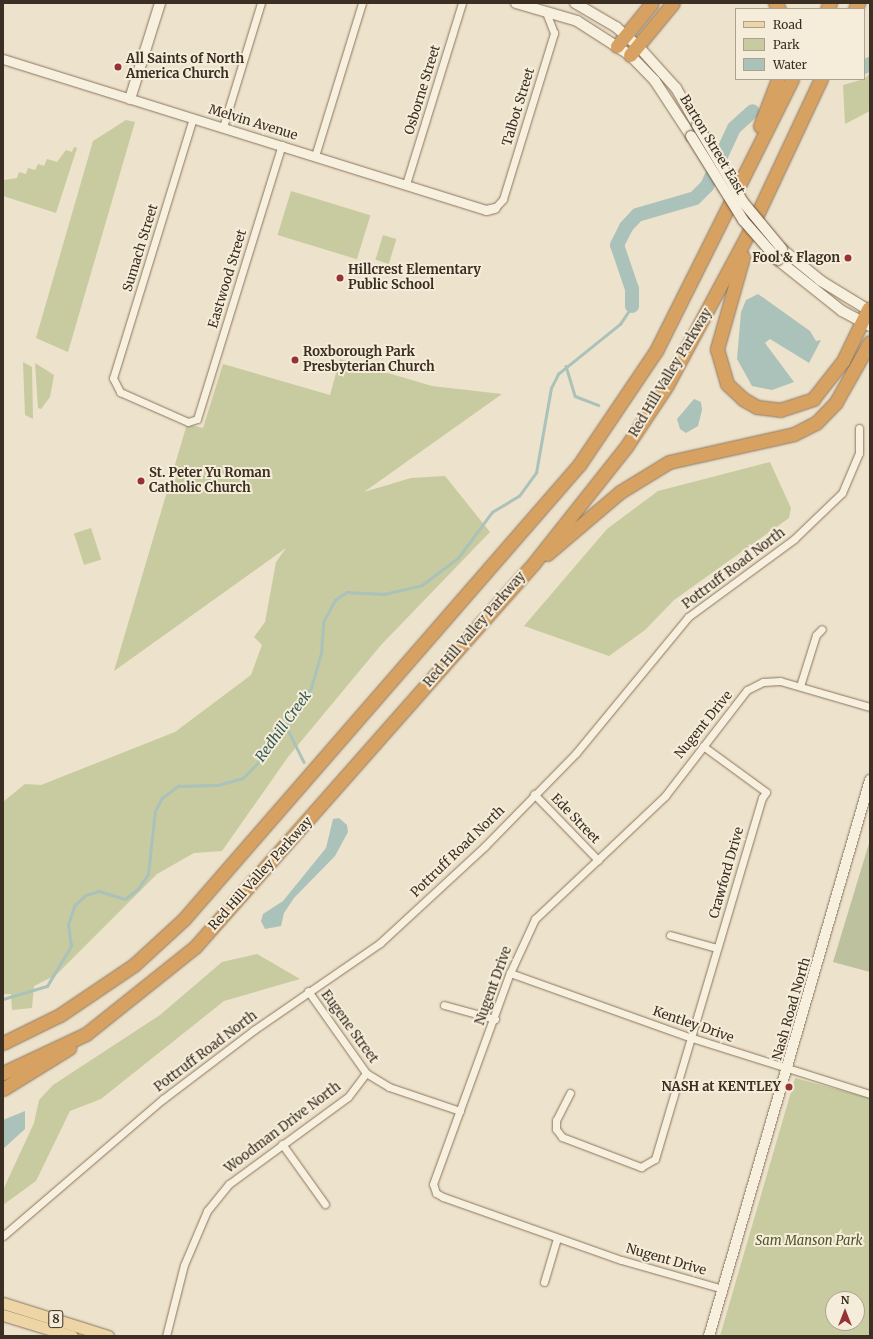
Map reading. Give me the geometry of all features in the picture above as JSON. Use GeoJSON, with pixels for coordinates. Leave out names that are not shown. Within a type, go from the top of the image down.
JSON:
{"type":"FeatureCollection","features":[{"type":"Feature","properties":{"kind":"highway"},"geometry":{"type":"LineString","coordinates":[[617,46],[652,3]]}},
{"type":"Feature","properties":{"kind":"highway"},"geometry":{"type":"LineString","coordinates":[[634,50],[673,3]]}},
{"type":"Feature","properties":{"kind":"highway"},"geometry":{"type":"LineString","coordinates":[[754,154],[778,80]]}},
{"type":"Feature","properties":{"kind":"highway","name":"Red Hill Valley Parkway"},"geometry":{"type":"LineString","coordinates":[[3,1043],[60,1015],[134,965],[184,920],[536,517],[579,465],[656,351],[791,80]]}},
{"type":"Feature","properties":{"kind":"highway","name":"Red Hill Valley Parkway"},"geometry":{"type":"LineString","coordinates":[[3,1073],[86,1034],[196,948],[534,563],[626,447],[659,397],[704,321],[747,236],[821,80]]}},
{"type":"Feature","properties":{"kind":"highway"},"geometry":{"type":"LineString","coordinates":[[747,236],[717,340],[723,375],[742,399],[757,407],[780,410],[813,399],[830,380],[866,324],[869,310]]}},
{"type":"Feature","properties":{"kind":"highway"},"geometry":{"type":"LineString","coordinates":[[534,563],[564,542],[620,492],[652,471],[694,455],[794,434],[816,422],[836,402],[870,342]]}},
{"type":"Feature","properties":{"kind":"highway"},"geometry":{"type":"LineString","coordinates":[[3,1089],[58,1057],[86,1034]]}},
{"type":"Feature","properties":{"kind":"main road"},"geometry":{"type":"LineString","coordinates":[[130,99],[160,3]]}},
{"type":"Feature","properties":{"kind":"main road","name":"Barton Street East"},"geometry":{"type":"LineString","coordinates":[[516,3],[577,21],[617,46],[634,50],[676,88],[743,202],[782,249],[820,281],[869,310]]}},
{"type":"Feature","properties":{"kind":"main road","name":"Barton Street East"},"geometry":{"type":"LineString","coordinates":[[574,3],[625,36],[691,136],[743,220],[778,260],[842,311],[866,324]]}},
{"type":"Feature","properties":{"kind":"main road","name":"Nash Road North"},"geometry":{"type":"LineString","coordinates":[[709,1336],[789,1068],[870,780]]}},
{"type":"Feature","properties":{"kind":"main road","name":"8"},"geometry":{"type":"LineString","coordinates":[[3,1303],[108,1336]]}},
{"type":"Feature","properties":{"kind":"main road","name":"8"},"geometry":{"type":"LineString","coordinates":[[3,1315],[72,1336]]}},
{"type":"Feature","properties":{"kind":"street"},"geometry":{"type":"LineString","coordinates":[[223,127],[261,3]]}},
{"type":"Feature","properties":{"kind":"street"},"geometry":{"type":"LineString","coordinates":[[315,156],[362,3]]}},
{"type":"Feature","properties":{"kind":"street","name":"Osborne Street"},"geometry":{"type":"LineString","coordinates":[[406,184],[462,3]]}},
{"type":"Feature","properties":{"kind":"street","name":"Talbot Street"},"geometry":{"type":"LineString","coordinates":[[495,208],[503,199],[554,33],[546,11]]}},
{"type":"Feature","properties":{"kind":"street","name":"Melvin Avenue"},"geometry":{"type":"LineString","coordinates":[[3,59],[486,210],[495,208]]}},
{"type":"Feature","properties":{"kind":"street","name":"Sumach Street"},"geometry":{"type":"LineString","coordinates":[[193,118],[114,385],[122,393],[186,421],[197,419]]}},
{"type":"Feature","properties":{"kind":"street","name":"Eastwood Street"},"geometry":{"type":"LineString","coordinates":[[197,419],[282,146]]}},
{"type":"Feature","properties":{"kind":"street","name":"Pottruff Road North"},"geometry":{"type":"LineString","coordinates":[[3,1236],[163,1099],[308,991],[380,943],[485,846],[534,794],[576,753],[688,617],[794,539],[842,493],[859,453],[859,428]]}},
{"type":"Feature","properties":{"kind":"street"},"geometry":{"type":"LineString","coordinates":[[800,686],[816,635],[822,629]]}},
{"type":"Feature","properties":{"kind":"street","name":"Nugent Drive"},"geometry":{"type":"LineString","coordinates":[[722,1289],[557,1238],[436,1193],[433,1184],[496,1019],[510,973],[535,919],[665,796],[747,690],[763,682],[780,681],[870,707]]}},
{"type":"Feature","properties":{"kind":"street","name":"Crawford Drive"},"geometry":{"type":"LineString","coordinates":[[570,1094],[556,1120],[556,1129],[562,1137],[641,1167],[650,1164],[658,1151],[762,798],[766,792],[703,746]]}},
{"type":"Feature","properties":{"kind":"street","name":"Ede Street"},"geometry":{"type":"LineString","coordinates":[[534,794],[598,860]]}},
{"type":"Feature","properties":{"kind":"street"},"geometry":{"type":"LineString","coordinates":[[670,935],[717,948]]}},
{"type":"Feature","properties":{"kind":"street","name":"Kentley Drive"},"geometry":{"type":"LineString","coordinates":[[510,973],[692,1038],[870,1094]]}},
{"type":"Feature","properties":{"kind":"street","name":"Eugene Street"},"geometry":{"type":"LineString","coordinates":[[308,991],[366,1073],[389,1087],[460,1111]]}},
{"type":"Feature","properties":{"kind":"street"},"geometry":{"type":"LineString","coordinates":[[444,1006],[496,1019]]}},
{"type":"Feature","properties":{"kind":"street","name":"Woodman Drive North"},"geometry":{"type":"LineString","coordinates":[[166,1336],[184,1265],[207,1211],[229,1184],[348,1097],[366,1073]]}},
{"type":"Feature","properties":{"kind":"street"},"geometry":{"type":"LineString","coordinates":[[282,1144],[325,1204]]}},
{"type":"Feature","properties":{"kind":"street"},"geometry":{"type":"LineString","coordinates":[[544,1282],[557,1238]]}},
{"type":"Feature","properties":{"kind":"green space"},"geometry":{"type":"Polygon","coordinates":[[[870,73],[870,111],[845,124],[843,85],[865,80],[870,73]]]}},
{"type":"Feature","properties":{"kind":"green space"},"geometry":{"type":"Polygon","coordinates":[[[126,120],[135,122],[68,352],[36,338],[93,141],[126,120]]]}},
{"type":"Feature","properties":{"kind":"green space"},"geometry":{"type":"Polygon","coordinates":[[[74,147],[77,148],[56,213],[3,196],[4,180],[17,178],[19,172],[26,174],[28,168],[35,170],[38,164],[44,166],[47,159],[57,162],[66,150],[72,152],[74,147]]]}},
{"type":"Feature","properties":{"kind":"green space"},"geometry":{"type":"Polygon","coordinates":[[[291,191],[370,215],[357,259],[278,235],[291,191]]]}},
{"type":"Feature","properties":{"kind":"green space"},"geometry":{"type":"Polygon","coordinates":[[[383,235],[396,239],[389,264],[375,260],[383,235]]]}},
{"type":"Feature","properties":{"kind":"green space"},"geometry":{"type":"Polygon","coordinates":[[[340,359],[432,386],[502,394],[364,492],[411,478],[445,476],[490,532],[381,645],[288,757],[222,851],[194,853],[157,874],[56,975],[34,986],[32,1008],[12,1010],[11,994],[3,994],[3,802],[25,784],[41,785],[175,732],[251,675],[262,645],[254,637],[265,622],[276,562],[286,548],[114,671],[187,424],[203,428],[223,364],[330,395],[340,359]]]}},
{"type":"Feature","properties":{"kind":"green space"},"geometry":{"type":"Polygon","coordinates":[[[23,362],[32,367],[33,419],[25,415],[23,362]]]}},
{"type":"Feature","properties":{"kind":"green space"},"geometry":{"type":"Polygon","coordinates":[[[35,363],[54,375],[50,397],[41,409],[38,408],[35,363]]]}},
{"type":"Feature","properties":{"kind":"green space"},"geometry":{"type":"Polygon","coordinates":[[[770,462],[791,508],[789,518],[674,600],[645,630],[609,656],[524,626],[607,529],[658,491],[770,462]]]}},
{"type":"Feature","properties":{"kind":"green space"},"geometry":{"type":"Polygon","coordinates":[[[91,528],[101,559],[84,565],[74,534],[91,528]]]}},
{"type":"Feature","properties":{"kind":"green space"},"geometry":{"type":"Polygon","coordinates":[[[870,840],[870,972],[833,962],[870,840]]]}},
{"type":"Feature","properties":{"kind":"green space"},"geometry":{"type":"Polygon","coordinates":[[[257,954],[300,979],[224,1001],[101,1099],[70,1111],[36,1181],[3,1205],[3,1190],[34,1123],[39,1100],[53,1085],[160,1015],[222,962],[257,954]]]}},
{"type":"Feature","properties":{"kind":"green space","name":"Sam Manson Park"},"geometry":{"type":"Polygon","coordinates":[[[795,1078],[870,1098],[870,1336],[720,1336],[795,1078]]]}},
{"type":"Feature","properties":{"kind":"water"},"geometry":{"type":"Polygon","coordinates":[[[758,294],[810,331],[816,341],[821,340],[809,363],[770,339],[765,343],[794,382],[772,390],[752,386],[737,359],[741,312],[746,300],[758,294]]]}},
{"type":"Feature","properties":{"kind":"water"},"geometry":{"type":"Polygon","coordinates":[[[694,399],[701,402],[702,410],[698,426],[686,433],[680,429],[677,419],[694,399]]]}},
{"type":"Feature","properties":{"kind":"water"},"geometry":{"type":"Polygon","coordinates":[[[339,818],[347,825],[348,832],[335,856],[294,898],[284,913],[281,926],[265,929],[261,921],[263,914],[283,901],[326,848],[333,819],[339,818]]]}},
{"type":"Feature","properties":{"kind":"water"},"geometry":{"type":"Polygon","coordinates":[[[25,1111],[25,1129],[3,1149],[3,1120],[25,1111]]]}},
{"type":"Feature","properties":{"kind":"waterway","name":"Redhill Creek"},"geometry":{"type":"LineString","coordinates":[[865,66],[870,64]]}},
{"type":"Feature","properties":{"kind":"waterway","name":"Redhill Creek"},"geometry":{"type":"LineString","coordinates":[[632,306],[632,289],[617,245],[626,227],[637,215],[695,198],[707,186],[734,128],[753,111]]}},
{"type":"Feature","properties":{"kind":"waterway","name":"Redhill Creek"},"geometry":{"type":"LineString","coordinates":[[3,999],[47,986],[71,946],[68,925],[74,906],[86,895],[99,891],[125,899],[138,889],[148,874],[155,811],[162,798],[178,786],[218,785],[243,778],[268,752],[311,688],[321,654],[323,622],[335,600],[347,592],[384,594],[422,585],[458,558],[492,512],[519,496],[536,473],[551,388],[558,374],[620,324],[632,306]]}},
{"type":"Feature","properties":{"kind":"waterway"},"geometry":{"type":"LineString","coordinates":[[566,366],[575,396],[598,405]]}},
{"type":"Feature","properties":{"kind":"waterway"},"geometry":{"type":"LineString","coordinates":[[286,726],[304,762]]}},
{"type":"Feature","properties":{"kind":"place","name":"All Saints of North America Church"},"geometry":{"type":"Point","coordinates":[118,67]}},
{"type":"Feature","properties":{"kind":"place","name":"Fool & Flagon"},"geometry":{"type":"Point","coordinates":[848,258]}},
{"type":"Feature","properties":{"kind":"place","name":"Hillcrest Elementary Public School"},"geometry":{"type":"Point","coordinates":[340,278]}},
{"type":"Feature","properties":{"kind":"place","name":"Roxborough Park Presbyterian Church"},"geometry":{"type":"Point","coordinates":[295,360]}},
{"type":"Feature","properties":{"kind":"place","name":"St. Peter Yu Roman Catholic Church"},"geometry":{"type":"Point","coordinates":[141,481]}},
{"type":"Feature","properties":{"kind":"place","name":"NASH at KENTLEY"},"geometry":{"type":"Point","coordinates":[789,1087]}}]}
